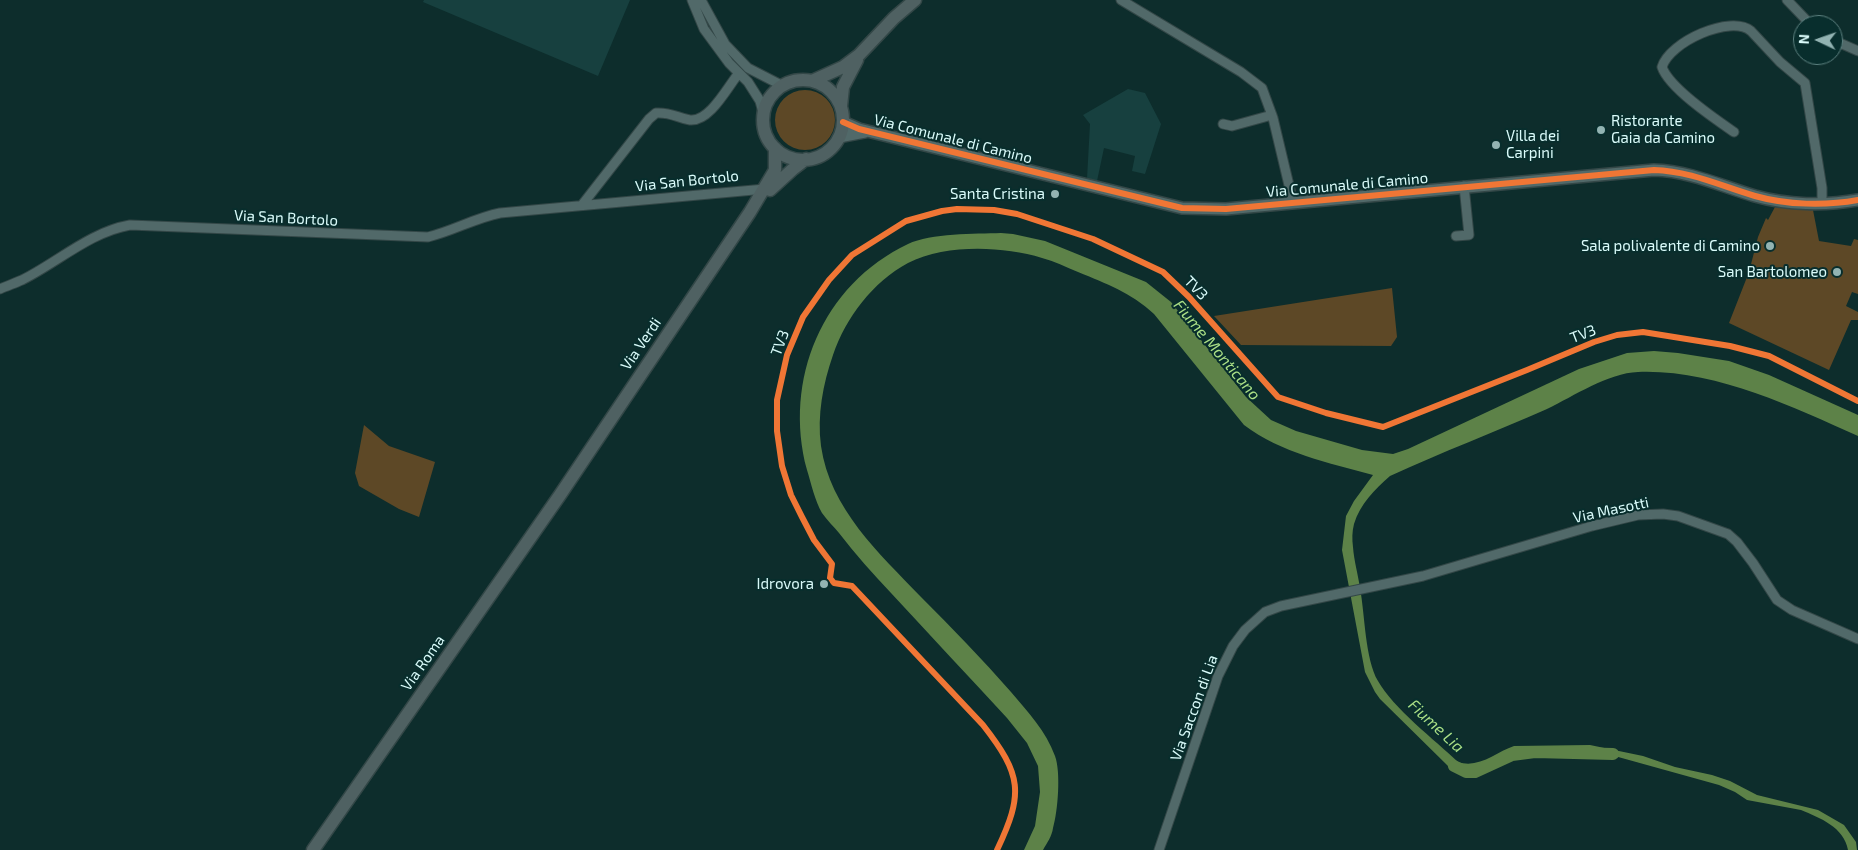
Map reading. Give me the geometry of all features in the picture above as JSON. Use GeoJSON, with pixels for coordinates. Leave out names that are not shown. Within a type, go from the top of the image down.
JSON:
{"type":"FeatureCollection","features":[{"type":"Feature","properties":{"kind":"main road"},"geometry":{"type":"LineString","coordinates":[[812,81],[843,67],[859,55],[894,18],[915,0]]}},
{"type":"Feature","properties":{"kind":"main road"},"geometry":{"type":"LineString","coordinates":[[841,107],[835,95],[825,86],[812,81],[797,80],[783,86],[773,94],[767,104],[764,128],[775,148],[784,155],[795,159],[806,159],[826,153],[839,137],[843,122],[841,96],[843,87],[859,55]]}},
{"type":"Feature","properties":{"kind":"main road"},"geometry":{"type":"LineString","coordinates":[[750,212],[775,170],[775,148]]}},
{"type":"Feature","properties":{"kind":"main road"},"geometry":{"type":"LineString","coordinates":[[750,212],[779,180],[806,159]]}},
{"type":"Feature","properties":{"kind":"main road","name":"Via Verdi"},"geometry":{"type":"LineString","coordinates":[[560,495],[750,212]]}},
{"type":"Feature","properties":{"kind":"main road","name":"Via Roma"},"geometry":{"type":"LineString","coordinates":[[313,850],[560,495]]}},
{"type":"Feature","properties":{"kind":"street"},"geometry":{"type":"LineString","coordinates":[[692,0],[704,29],[729,63],[748,82],[760,101],[764,116]]}},
{"type":"Feature","properties":{"kind":"street"},"geometry":{"type":"LineString","coordinates":[[701,0],[725,44],[742,62],[748,68],[783,86]]}},
{"type":"Feature","properties":{"kind":"street"},"geometry":{"type":"LineString","coordinates":[[1121,0],[1242,72],[1262,88],[1272,115],[1294,202]]}},
{"type":"Feature","properties":{"kind":"street"},"geometry":{"type":"LineString","coordinates":[[1787,0],[1801,15]]}},
{"type":"Feature","properties":{"kind":"street"},"geometry":{"type":"LineString","coordinates":[[1734,132],[1691,100],[1669,78],[1662,67],[1668,55],[1681,43],[1708,32],[1735,25],[1746,26],[1780,62],[1805,83],[1822,188],[1822,204]]}},
{"type":"Feature","properties":{"kind":"street"},"geometry":{"type":"LineString","coordinates":[[1843,44],[1858,51]]}},
{"type":"Feature","properties":{"kind":"street"},"geometry":{"type":"LineString","coordinates":[[582,205],[656,113],[672,113],[692,120],[700,118],[712,110],[739,73]]}},
{"type":"Feature","properties":{"kind":"street"},"geometry":{"type":"LineString","coordinates":[[1223,124],[1232,126],[1272,115]]}},
{"type":"Feature","properties":{"kind":"street","name":"Via Comunale di Camino"},"geometry":{"type":"LineString","coordinates":[[843,122],[872,132],[1182,208],[1202,210],[1639,170],[1672,171],[1688,174],[1768,199],[1822,204],[1858,200]]}},
{"type":"Feature","properties":{"kind":"street","name":"Via Comunale di Camino"},"geometry":{"type":"LineString","coordinates":[[839,137],[860,132],[872,132]]}},
{"type":"Feature","properties":{"kind":"street"},"geometry":{"type":"LineString","coordinates":[[1456,236],[1469,235],[1464,186]]}},
{"type":"Feature","properties":{"kind":"street","name":"Via San Bortolo"},"geometry":{"type":"LineString","coordinates":[[0,288],[21,280],[114,228],[130,226],[428,237],[473,220],[500,213],[764,189]]}},
{"type":"Feature","properties":{"kind":"street","name":"Via Masotti"},"geometry":{"type":"LineString","coordinates":[[1349,591],[1460,566],[1592,526],[1638,515],[1663,514],[1678,516],[1728,534],[1753,562],[1777,600],[1792,610],[1858,639]]}},
{"type":"Feature","properties":{"kind":"street","name":"Via Saccon di Lia"},"geometry":{"type":"LineString","coordinates":[[1159,850],[1213,686],[1233,646],[1245,630],[1265,612],[1281,606],[1349,591]]}},
{"type":"Feature","properties":{"kind":"shaded area"},"geometry":{"type":"Polygon","coordinates":[[[424,0],[630,0],[598,76],[423,2],[424,0]]]}},
{"type":"Feature","properties":{"kind":"shaded area"},"geometry":{"type":"Polygon","coordinates":[[[1128,89],[1145,93],[1161,124],[1145,174],[1132,171],[1135,156],[1104,148],[1097,181],[1087,179],[1090,124],[1083,115],[1128,89]]]}},
{"type":"Feature","properties":{"kind":"shaded area"},"geometry":{"type":"Polygon","coordinates":[[[799,90],[811,90],[822,95],[830,103],[835,114],[833,132],[822,145],[811,150],[799,150],[788,145],[780,137],[775,126],[775,114],[780,103],[788,95],[799,90]]]}},
{"type":"Feature","properties":{"kind":"shaded area"},"geometry":{"type":"Polygon","coordinates":[[[1775,207],[1813,210],[1819,241],[1851,246],[1854,239],[1858,240],[1858,294],[1852,292],[1846,306],[1858,312],[1858,320],[1851,320],[1829,370],[1729,323],[1749,272],[1758,237],[1766,218],[1768,220],[1775,207]]]}},
{"type":"Feature","properties":{"kind":"shaded area"},"geometry":{"type":"Polygon","coordinates":[[[1001,233],[1045,241],[1146,282],[1171,302],[1246,397],[1271,420],[1296,431],[1362,450],[1393,454],[1408,449],[1579,369],[1627,353],[1654,351],[1729,361],[1769,375],[1858,415],[1858,436],[1779,402],[1723,383],[1666,373],[1627,373],[1603,381],[1547,409],[1390,476],[1364,503],[1354,524],[1352,538],[1370,661],[1378,681],[1404,713],[1458,762],[1466,764],[1480,762],[1514,746],[1590,745],[1643,756],[1675,767],[1730,781],[1757,795],[1818,810],[1844,825],[1856,842],[1857,850],[1848,850],[1842,835],[1830,824],[1801,810],[1747,800],[1719,785],[1611,755],[1587,752],[1534,751],[1507,755],[1469,772],[1460,772],[1448,766],[1380,699],[1365,672],[1342,550],[1346,516],[1354,501],[1373,475],[1289,450],[1258,435],[1244,425],[1154,314],[1118,289],[1056,262],[1026,254],[992,249],[957,250],[923,257],[895,271],[872,290],[853,314],[833,355],[826,377],[820,411],[821,446],[826,469],[835,490],[859,529],[889,564],[1011,692],[1047,738],[1057,763],[1058,792],[1056,812],[1052,831],[1043,850],[1024,850],[1035,826],[1040,792],[1038,766],[1027,743],[1007,718],[871,571],[822,513],[815,498],[807,470],[801,436],[801,402],[806,370],[816,339],[832,310],[853,284],[878,262],[918,240],[953,235],[1001,233]]]}},
{"type":"Feature","properties":{"kind":"shaded area"},"geometry":{"type":"Polygon","coordinates":[[[1392,288],[1397,337],[1391,346],[1241,345],[1214,316],[1392,288]]]}},
{"type":"Feature","properties":{"kind":"shaded area"},"geometry":{"type":"Polygon","coordinates":[[[364,425],[389,446],[435,462],[419,517],[399,509],[359,486],[355,473],[364,425]]]}},
{"type":"Feature","properties":{"kind":"waterway","name":"Fiume Lia"},"geometry":{"type":"LineString","coordinates":[[1454,766],[1466,772],[1475,772],[1512,755],[1535,752],[1613,754]]}},
{"type":"Feature","properties":{"kind":"cycle path"},"geometry":{"type":"LineString","coordinates":[[843,122],[859,129],[1182,208],[1226,209],[1654,170],[1693,176],[1755,196],[1793,203],[1819,204],[1858,200]]}},
{"type":"Feature","properties":{"kind":"cycle path","name":"TV3"},"geometry":{"type":"LineString","coordinates":[[997,850],[1006,830],[1015,799],[1012,771],[1005,758],[983,725],[852,586],[834,583],[830,578],[832,564],[814,540],[802,517],[791,495],[782,466],[777,431],[777,400],[787,355],[803,317],[829,280],[852,255],[906,221],[957,209],[994,210],[1017,214],[1093,239],[1163,272],[1189,297],[1278,397],[1326,413],[1383,427],[1594,342],[1617,335],[1643,332],[1730,346],[1769,356],[1858,401]]}},
{"type":"Feature","properties":{"kind":"place","name":"Ristorante Gaia da Camino"},"geometry":{"type":"Point","coordinates":[1601,130]}},
{"type":"Feature","properties":{"kind":"place","name":"Villa dei Carpini"},"geometry":{"type":"Point","coordinates":[1496,145]}},
{"type":"Feature","properties":{"kind":"place","name":"Santa Cristina"},"geometry":{"type":"Point","coordinates":[1055,194]}},
{"type":"Feature","properties":{"kind":"place","name":"Sala polivalente di Camino"},"geometry":{"type":"Point","coordinates":[1770,246]}},
{"type":"Feature","properties":{"kind":"place","name":"San Bartolomeo"},"geometry":{"type":"Point","coordinates":[1837,272]}},
{"type":"Feature","properties":{"kind":"place","name":"Idrovora"},"geometry":{"type":"Point","coordinates":[824,584]}},
{"type":"Feature","properties":{"kind":"water label","name":"Fiume Monticano"},"geometry":{"type":"Point","coordinates":[1217,350]}}]}
